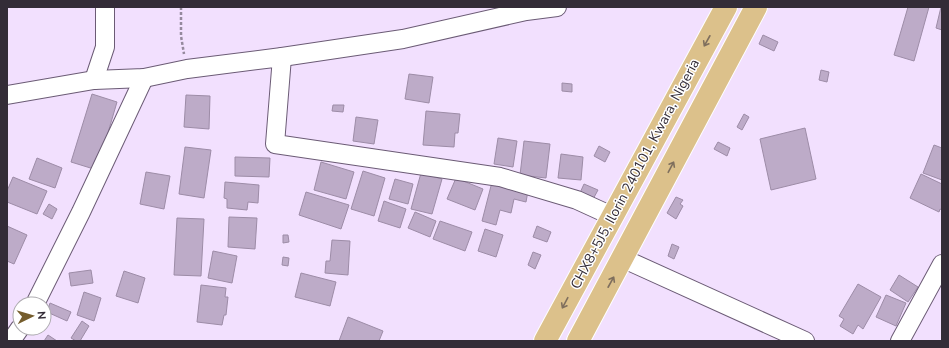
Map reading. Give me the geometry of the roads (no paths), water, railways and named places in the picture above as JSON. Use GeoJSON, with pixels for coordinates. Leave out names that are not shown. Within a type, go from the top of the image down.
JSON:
{"type":"FeatureCollection","features":[{"type":"Feature","properties":{"kind":"main road","name":"CHX8+5J5, Ilorin 240101, Kwara, Nigeria"},"geometry":{"type":"LineString","coordinates":[[545,341],[726,7]]}},
{"type":"Feature","properties":{"kind":"main road","name":"CHX8+5J5, Ilorin 240101, Kwara, Nigeria"},"geometry":{"type":"LineString","coordinates":[[578,341],[624,259],[756,7]]}},
{"type":"Feature","properties":{"kind":"street"},"geometry":{"type":"LineString","coordinates":[[94,80],[106,48],[105,7]]}},
{"type":"Feature","properties":{"kind":"street"},"geometry":{"type":"LineString","coordinates":[[7,95],[94,80],[144,78],[187,69],[403,39],[526,11],[557,7]]}},
{"type":"Feature","properties":{"kind":"street"},"geometry":{"type":"LineString","coordinates":[[282,57],[275,144],[500,177],[577,200],[612,216]]}},
{"type":"Feature","properties":{"kind":"street"},"geometry":{"type":"LineString","coordinates":[[39,296],[78,218],[144,78]]}},
{"type":"Feature","properties":{"kind":"street"},"geometry":{"type":"LineString","coordinates":[[624,259],[805,341]]}},
{"type":"Feature","properties":{"kind":"street"},"geometry":{"type":"LineString","coordinates":[[900,341],[942,264]]}}]}
